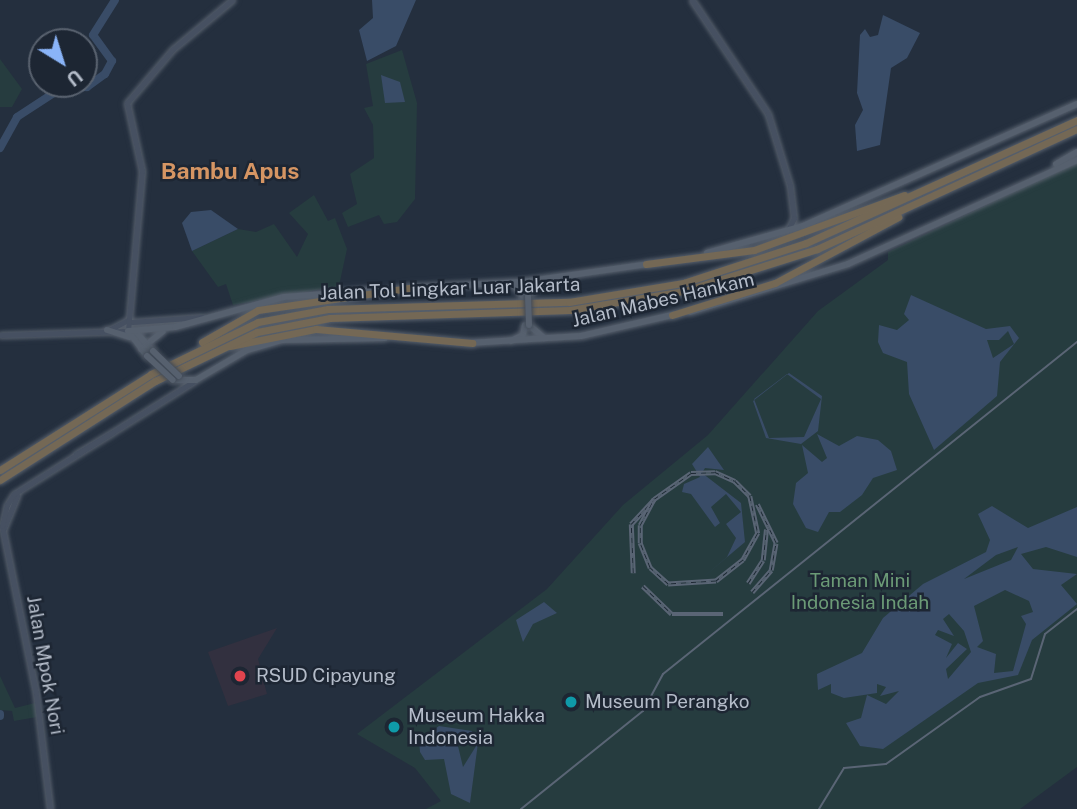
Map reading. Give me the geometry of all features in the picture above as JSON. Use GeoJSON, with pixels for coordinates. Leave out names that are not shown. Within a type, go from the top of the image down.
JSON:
{"type":"FeatureCollection","features":[{"type":"Feature","properties":{"kind":"highway","name":"Jalan Tol Lingkar Luar Jakarta"},"geometry":{"type":"LineString","coordinates":[[0,480],[220,347],[302,321],[527,313],[653,298],[781,262],[1077,120]]}},
{"type":"Feature","properties":{"kind":"highway","name":"Jalan Tol Lingkar Luar Jakarta"},"geometry":{"type":"LineString","coordinates":[[0,470],[197,348],[258,322],[316,310],[538,305],[651,290],[767,258],[929,193],[1077,129]]}},
{"type":"Feature","properties":{"kind":"highway"},"geometry":{"type":"LineString","coordinates":[[646,264],[754,250],[929,193]]}},
{"type":"Feature","properties":{"kind":"highway"},"geometry":{"type":"LineString","coordinates":[[672,315],[775,282],[929,193]]}},
{"type":"Feature","properties":{"kind":"highway"},"geometry":{"type":"LineString","coordinates":[[197,348],[258,310],[409,288]]}},
{"type":"Feature","properties":{"kind":"highway"},"geometry":{"type":"LineString","coordinates":[[220,347],[316,329],[472,343]]}},
{"type":"Feature","properties":{"kind":"main road"},"geometry":{"type":"LineString","coordinates":[[2,521],[21,487],[62,466],[168,397],[177,380],[131,333],[129,319],[142,171],[127,103],[173,49],[233,0]]}},
{"type":"Feature","properties":{"kind":"main road"},"geometry":{"type":"LineString","coordinates":[[692,0],[760,95],[785,160],[794,218],[787,233]]}},
{"type":"Feature","properties":{"kind":"main road","name":"Jalan Mabes Hankam"},"geometry":{"type":"LineString","coordinates":[[131,333],[175,327],[284,298],[508,283],[646,264],[787,233],[1077,104]]}},
{"type":"Feature","properties":{"kind":"main road"},"geometry":{"type":"LineString","coordinates":[[1036,176],[1077,152]]}},
{"type":"Feature","properties":{"kind":"main road","name":"Jalan Mabes Hankam"},"geometry":{"type":"LineString","coordinates":[[168,397],[247,350],[282,340],[506,343],[550,339],[758,295],[848,264],[1036,176],[1077,160]]}},
{"type":"Feature","properties":{"kind":"main road"},"geometry":{"type":"LineString","coordinates":[[794,218],[803,226]]}},
{"type":"Feature","properties":{"kind":"main road"},"geometry":{"type":"LineString","coordinates":[[526,296],[546,278]]}},
{"type":"Feature","properties":{"kind":"main road"},"geometry":{"type":"LineString","coordinates":[[506,343],[523,335],[527,325],[526,296],[521,287],[508,283]]}},
{"type":"Feature","properties":{"kind":"main road","name":"Jalan Mabes Hankam"},"geometry":{"type":"LineString","coordinates":[[129,319],[214,316]]}},
{"type":"Feature","properties":{"kind":"main road"},"geometry":{"type":"LineString","coordinates":[[108,330],[129,319]]}},
{"type":"Feature","properties":{"kind":"main road"},"geometry":{"type":"LineString","coordinates":[[527,325],[550,339]]}},
{"type":"Feature","properties":{"kind":"main road"},"geometry":{"type":"LineString","coordinates":[[143,346],[175,327]]}},
{"type":"Feature","properties":{"kind":"main road"},"geometry":{"type":"LineString","coordinates":[[0,335],[108,330],[131,333]]}},
{"type":"Feature","properties":{"kind":"main road","name":"Jalan Mabes Hankam"},"geometry":{"type":"LineString","coordinates":[[177,380],[196,380]]}},
{"type":"Feature","properties":{"kind":"main road"},"geometry":{"type":"LineString","coordinates":[[4,528],[21,487]]}},
{"type":"Feature","properties":{"kind":"main road","name":"Jalan Mpok Nori"},"geometry":{"type":"LineString","coordinates":[[0,502],[37,693],[50,809]]}},
{"type":"Feature","properties":{"kind":"shaded area","name":"RSUD Cipayung"},"geometry":{"type":"Polygon","coordinates":[[[277,628],[258,659],[267,694],[228,706],[208,652],[277,628]]]}},
{"type":"Feature","properties":{"kind":"green space"},"geometry":{"type":"Polygon","coordinates":[[[402,50],[417,103],[415,199],[397,222],[384,224],[379,215],[348,227],[342,213],[357,204],[350,174],[374,158],[373,125],[364,108],[373,106],[366,64],[402,50]]]}},
{"type":"Feature","properties":{"kind":"green space"},"geometry":{"type":"Polygon","coordinates":[[[0,59],[22,89],[12,107],[0,107],[0,59]]]}},
{"type":"Feature","properties":{"kind":"green space","name":"Taman Mini Indonesia Indah"},"geometry":{"type":"Polygon","coordinates":[[[1077,162],[1077,767],[1020,809],[426,809],[441,801],[415,768],[357,734],[547,589],[623,505],[708,435],[818,311],[888,260],[888,252],[1077,162]]]}},
{"type":"Feature","properties":{"kind":"green space"},"geometry":{"type":"Polygon","coordinates":[[[314,195],[328,221],[335,218],[347,249],[339,286],[233,305],[226,284],[218,287],[192,251],[238,229],[256,232],[274,224],[297,257],[308,234],[289,213],[314,195]]]}},
{"type":"Feature","properties":{"kind":"green space"},"geometry":{"type":"Polygon","coordinates":[[[0,676],[15,708],[35,703],[37,717],[14,721],[12,711],[0,710],[0,676]]]}},
{"type":"Feature","properties":{"kind":"water"},"geometry":{"type":"Polygon","coordinates":[[[372,0],[416,0],[396,46],[367,61],[359,30],[373,18],[372,0]]]}},
{"type":"Feature","properties":{"kind":"water"},"geometry":{"type":"Polygon","coordinates":[[[883,15],[920,33],[907,58],[891,68],[880,145],[857,151],[855,125],[863,110],[857,93],[860,35],[865,29],[870,37],[878,35],[883,15]]]}},
{"type":"Feature","properties":{"kind":"water"},"geometry":{"type":"Polygon","coordinates":[[[381,75],[400,82],[405,102],[385,103],[381,75]]]}},
{"type":"Feature","properties":{"kind":"water"},"geometry":{"type":"Polygon","coordinates":[[[211,210],[238,229],[192,251],[182,223],[191,212],[211,210]]]}},
{"type":"Feature","properties":{"kind":"water"},"geometry":{"type":"Polygon","coordinates":[[[911,295],[986,329],[1010,326],[1019,338],[1000,362],[997,396],[934,450],[909,394],[907,362],[883,353],[878,342],[879,325],[897,330],[909,320],[904,314],[911,295]],[[1008,331],[999,340],[987,340],[993,358],[1014,344],[1008,331]]]}},
{"type":"Feature","properties":{"kind":"water"},"geometry":{"type":"Polygon","coordinates":[[[787,374],[822,396],[818,431],[801,444],[766,438],[753,401],[769,438],[804,437],[821,399],[787,374]]]}},
{"type":"Feature","properties":{"kind":"water"},"geometry":{"type":"Polygon","coordinates":[[[817,434],[839,446],[857,436],[878,440],[891,451],[897,470],[873,478],[862,495],[840,512],[829,512],[818,532],[806,528],[793,504],[796,483],[808,473],[802,445],[822,462],[827,458],[817,434]]]}},
{"type":"Feature","properties":{"kind":"water"},"geometry":{"type":"Polygon","coordinates":[[[708,447],[724,470],[705,468],[702,473],[741,503],[745,542],[700,580],[727,557],[736,538],[726,524],[741,512],[726,494],[711,507],[720,523],[715,527],[691,494],[682,492],[684,484],[700,477],[692,464],[708,447]]]}},
{"type":"Feature","properties":{"kind":"water"},"geometry":{"type":"Polygon","coordinates":[[[992,506],[1028,528],[1077,507],[1077,557],[1046,547],[1021,554],[1033,569],[1077,574],[1061,585],[1077,604],[1032,640],[1018,675],[978,683],[883,749],[860,746],[846,723],[861,718],[867,695],[886,704],[899,691],[880,696],[886,687],[877,684],[877,693],[844,698],[831,693],[831,684],[818,690],[817,674],[862,653],[883,618],[923,584],[986,552],[990,540],[978,514],[992,506]],[[1018,547],[996,555],[964,579],[1011,560],[1018,547]],[[1005,590],[974,606],[983,641],[977,647],[996,654],[994,673],[1013,671],[1026,624],[1021,616],[1033,612],[1029,601],[1005,590]],[[949,614],[943,619],[954,636],[938,630],[935,635],[952,644],[946,658],[958,643],[967,649],[946,669],[948,679],[971,652],[964,631],[949,614]]]}},
{"type":"Feature","properties":{"kind":"water"},"geometry":{"type":"Polygon","coordinates":[[[544,602],[557,613],[533,624],[523,642],[516,620],[544,602]]]}},
{"type":"Feature","properties":{"kind":"water"},"geometry":{"type":"Polygon","coordinates":[[[439,726],[472,731],[475,739],[461,740],[458,746],[463,767],[478,743],[470,803],[451,794],[444,759],[425,760],[420,752],[419,740],[439,726]]]}},
{"type":"Feature","properties":{"kind":"waterway"},"geometry":{"type":"LineString","coordinates":[[0,148],[17,117],[60,89],[87,87],[105,74],[112,61],[93,35],[115,0]]}},
{"type":"Feature","properties":{"kind":"tram line"},"geometry":{"type":"LineString","coordinates":[[521,809],[643,711],[663,674],[1077,342]]}},
{"type":"Feature","properties":{"kind":"tram line"},"geometry":{"type":"LineString","coordinates":[[819,809],[844,768],[886,764],[980,697],[1031,679],[1045,634],[1077,609]]}},
{"type":"Feature","properties":{"kind":"railway"},"geometry":{"type":"LineString","coordinates":[[633,573],[631,524],[654,499],[691,473],[715,472],[735,481],[750,496],[758,533],[743,560],[716,581],[668,584],[650,568],[640,543],[640,525],[654,499]]}},
{"type":"Feature","properties":{"kind":"railway"},"geometry":{"type":"LineString","coordinates":[[752,592],[771,570],[776,543],[757,504]]}},
{"type":"Feature","properties":{"kind":"railway"},"geometry":{"type":"LineString","coordinates":[[748,583],[763,560],[766,529]]}},
{"type":"Feature","properties":{"kind":"railway"},"geometry":{"type":"LineString","coordinates":[[643,586],[672,614],[723,614]]}},
{"type":"Feature","properties":{"kind":"place","name":"RSUD Cipayung"},"geometry":{"type":"Point","coordinates":[240,676]}},
{"type":"Feature","properties":{"kind":"place","name":"Museum Perangko"},"geometry":{"type":"Point","coordinates":[571,702]}},
{"type":"Feature","properties":{"kind":"place","name":"Museum Hakka Indonesia"},"geometry":{"type":"Point","coordinates":[394,727]}},
{"type":"Feature","properties":{"kind":"district","name":"Bambu Apus"},"geometry":{"type":"Point","coordinates":[230,171]}}]}
